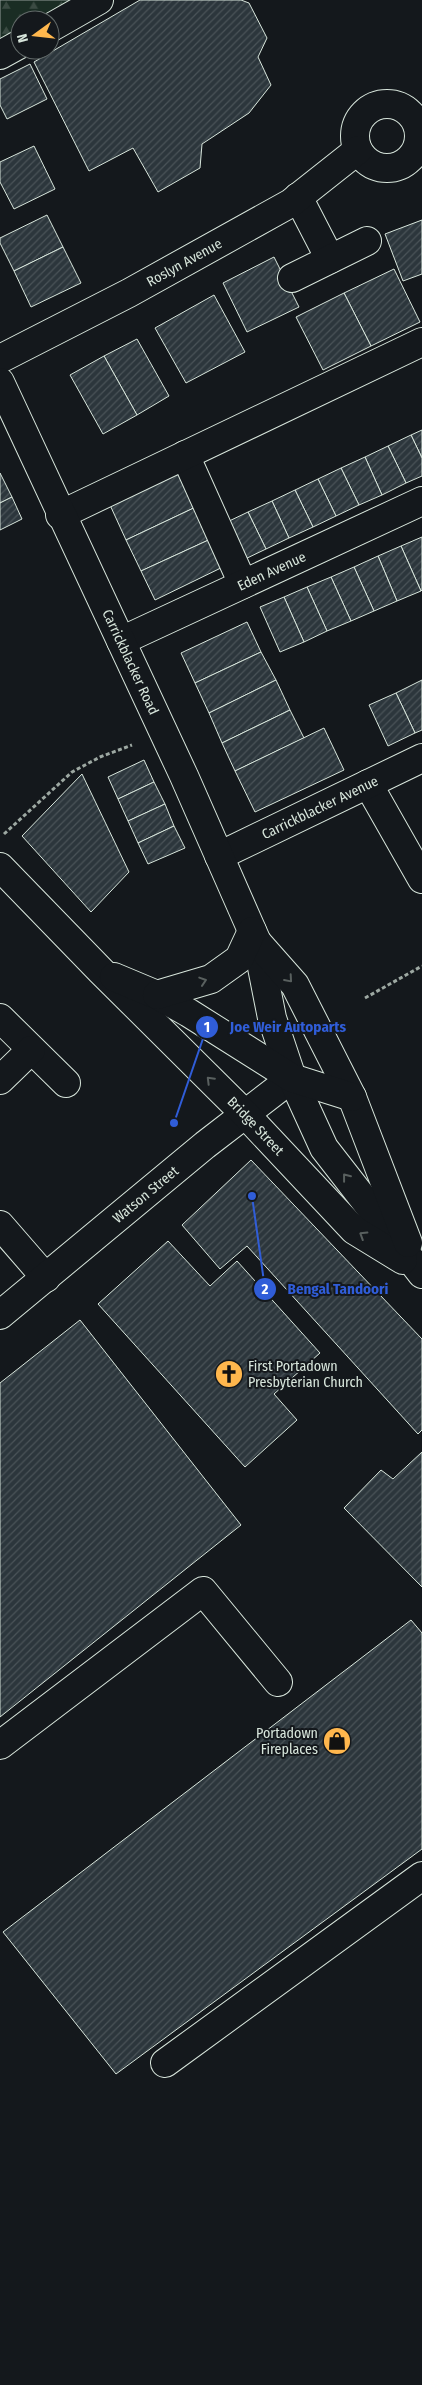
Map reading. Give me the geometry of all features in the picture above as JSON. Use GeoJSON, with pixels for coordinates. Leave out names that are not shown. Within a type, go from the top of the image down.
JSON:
{"type":"FeatureCollection","features":[{"type":"Feature","properties":{"kind":"street"},"geometry":{"type":"LineString","coordinates":[[60,22],[99,0]]}},
{"type":"Feature","properties":{"kind":"street"},"geometry":{"type":"LineString","coordinates":[[394,104],[417,112],[419,135],[412,156],[404,163],[394,167],[379,167],[364,159],[358,150],[355,140],[358,120],[374,106],[394,104]]}},
{"type":"Feature","properties":{"kind":"street","name":"Roslyn Avenue"},"geometry":{"type":"LineString","coordinates":[[0,359],[129,293],[298,197],[358,150]]}},
{"type":"Feature","properties":{"kind":"street"},"geometry":{"type":"LineString","coordinates":[[298,197],[330,259]]}},
{"type":"Feature","properties":{"kind":"street"},"geometry":{"type":"LineString","coordinates":[[292,278],[367,241]]}},
{"type":"Feature","properties":{"kind":"street"},"geometry":{"type":"LineString","coordinates":[[60,514],[422,342]]}},
{"type":"Feature","properties":{"kind":"street","name":"Carrickblacker Road"},"geometry":{"type":"LineString","coordinates":[[0,382],[60,514],[122,641],[255,936],[272,1018],[292,1078]]}},
{"type":"Feature","properties":{"kind":"street"},"geometry":{"type":"LineString","coordinates":[[185,455],[243,584]]}},
{"type":"Feature","properties":{"kind":"street","name":"Eden Avenue"},"geometry":{"type":"LineString","coordinates":[[122,641],[422,501]]}},
{"type":"Feature","properties":{"kind":"street","name":"Carrickblacker Avenue"},"geometry":{"type":"LineString","coordinates":[[219,856],[422,758]]}},
{"type":"Feature","properties":{"kind":"street"},"geometry":{"type":"LineString","coordinates":[[368,784],[422,879]]}},
{"type":"Feature","properties":{"kind":"street","name":"Bridge Street"},"geometry":{"type":"LineString","coordinates":[[0,867],[101,971],[245,1114],[354,1230],[420,1272]]}},
{"type":"Feature","properties":{"kind":"street"},"geometry":{"type":"LineString","coordinates":[[157,995],[211,978],[239,959],[255,936]]}},
{"type":"Feature","properties":{"kind":"street","name":"Carrickblacker Road"},"geometry":{"type":"LineString","coordinates":[[255,936],[295,985],[352,1097]]}},
{"type":"Feature","properties":{"kind":"street","name":"Bridge Street"},"geometry":{"type":"LineString","coordinates":[[101,971],[157,995],[292,1078],[352,1097]]}},
{"type":"Feature","properties":{"kind":"street"},"geometry":{"type":"LineString","coordinates":[[0,1018],[66,1083]]}},
{"type":"Feature","properties":{"kind":"street"},"geometry":{"type":"LineString","coordinates":[[0,1080],[32,1050]]}},
{"type":"Feature","properties":{"kind":"street"},"geometry":{"type":"LineString","coordinates":[[292,1078],[324,1148],[420,1272]]}},
{"type":"Feature","properties":{"kind":"street","name":"Watson Street"},"geometry":{"type":"LineString","coordinates":[[0,1314],[245,1114],[292,1078]]}},
{"type":"Feature","properties":{"kind":"street"},"geometry":{"type":"LineString","coordinates":[[352,1097],[420,1272]]}},
{"type":"Feature","properties":{"kind":"street"},"geometry":{"type":"LineString","coordinates":[[0,1225],[46,1278]]}},
{"type":"Feature","properties":{"kind":"street"},"geometry":{"type":"LineString","coordinates":[[0,1745],[203,1591],[278,1682]]}},
{"type":"Feature","properties":{"kind":"street"},"geometry":{"type":"LineString","coordinates":[[165,2063],[422,1876]]}},
{"type":"Feature","properties":{"kind":"path"},"geometry":{"type":"LineString","coordinates":[[0,838],[72,772],[100,757],[163,732]]}},
{"type":"Feature","properties":{"kind":"path"},"geometry":{"type":"LineString","coordinates":[[365,998],[422,966]]}},
{"type":"Feature","properties":{"kind":"green space"},"geometry":{"type":"Polygon","coordinates":[[[0,0],[80,0],[60,11],[10,10],[10,40],[0,46],[0,0]]]}},
{"type":"Feature","properties":{"kind":"building"},"geometry":{"type":"Polygon","coordinates":[[[140,0],[241,0],[249,3],[267,38],[258,57],[271,85],[249,113],[202,144],[200,168],[158,192],[133,148],[89,171],[34,62],[37,60],[60,60],[60,47],[140,0]]]}},
{"type":"Feature","properties":{"kind":"building"},"geometry":{"type":"Polygon","coordinates":[[[30,64],[47,99],[7,119],[0,105],[0,79],[30,64]]]}},
{"type":"Feature","properties":{"kind":"building"},"geometry":{"type":"Polygon","coordinates":[[[34,146],[55,189],[14,209],[0,182],[0,162],[34,146]]]}},
{"type":"Feature","properties":{"kind":"building"},"geometry":{"type":"Polygon","coordinates":[[[47,215],[63,247],[14,271],[0,243],[0,238],[47,215]]]}},
{"type":"Feature","properties":{"kind":"building"},"geometry":{"type":"Polygon","coordinates":[[[422,220],[422,274],[403,281],[385,234],[422,220]]]}},
{"type":"Feature","properties":{"kind":"building"},"geometry":{"type":"Polygon","coordinates":[[[63,247],[81,283],[31,307],[14,271],[63,247]]]}},
{"type":"Feature","properties":{"kind":"building"},"geometry":{"type":"Polygon","coordinates":[[[274,257],[299,307],[247,332],[223,283],[274,257]]]}},
{"type":"Feature","properties":{"kind":"building"},"geometry":{"type":"Polygon","coordinates":[[[394,269],[420,322],[371,346],[344,293],[394,269]]]}},
{"type":"Feature","properties":{"kind":"building"},"geometry":{"type":"Polygon","coordinates":[[[344,293],[371,346],[323,370],[296,317],[344,293]]]}},
{"type":"Feature","properties":{"kind":"building"},"geometry":{"type":"Polygon","coordinates":[[[214,295],[245,352],[186,383],[155,328],[214,295]]]}},
{"type":"Feature","properties":{"kind":"building"},"geometry":{"type":"Polygon","coordinates":[[[137,339],[169,396],[137,415],[104,356],[137,339]]]}},
{"type":"Feature","properties":{"kind":"building"},"geometry":{"type":"Polygon","coordinates":[[[104,356],[137,415],[103,434],[70,375],[104,356]]]}},
{"type":"Feature","properties":{"kind":"building"},"geometry":{"type":"Polygon","coordinates":[[[422,430],[422,458],[411,435],[422,430]]]}},
{"type":"Feature","properties":{"kind":"building"},"geometry":{"type":"Polygon","coordinates":[[[411,435],[422,458],[422,476],[406,483],[388,446],[411,435]]]}},
{"type":"Feature","properties":{"kind":"building"},"geometry":{"type":"Polygon","coordinates":[[[388,446],[406,483],[382,495],[365,457],[388,446]]]}},
{"type":"Feature","properties":{"kind":"building"},"geometry":{"type":"Polygon","coordinates":[[[365,457],[382,495],[359,505],[341,468],[365,457]]]}},
{"type":"Feature","properties":{"kind":"building"},"geometry":{"type":"Polygon","coordinates":[[[341,468],[359,505],[336,516],[318,479],[341,468]]]}},
{"type":"Feature","properties":{"kind":"building"},"geometry":{"type":"Polygon","coordinates":[[[183,470],[200,505],[126,540],[110,505],[183,470]]]}},
{"type":"Feature","properties":{"kind":"building"},"geometry":{"type":"Polygon","coordinates":[[[0,473],[12,497],[0,503],[0,473]]]}},
{"type":"Feature","properties":{"kind":"building"},"geometry":{"type":"Polygon","coordinates":[[[318,479],[336,516],[313,527],[295,490],[318,479]]]}},
{"type":"Feature","properties":{"kind":"building"},"geometry":{"type":"Polygon","coordinates":[[[295,490],[313,527],[289,538],[272,501],[295,490]]]}},
{"type":"Feature","properties":{"kind":"building"},"geometry":{"type":"Polygon","coordinates":[[[12,497],[22,519],[0,530],[0,503],[12,497]]]}},
{"type":"Feature","properties":{"kind":"building"},"geometry":{"type":"Polygon","coordinates":[[[272,501],[289,538],[266,549],[248,512],[272,501]]]}},
{"type":"Feature","properties":{"kind":"building"},"geometry":{"type":"Polygon","coordinates":[[[200,505],[215,537],[141,571],[126,540],[200,505]]]}},
{"type":"Feature","properties":{"kind":"building"},"geometry":{"type":"Polygon","coordinates":[[[248,512],[266,549],[243,560],[225,523],[248,512]]]}},
{"type":"Feature","properties":{"kind":"building"},"geometry":{"type":"Polygon","coordinates":[[[215,537],[227,565],[155,600],[141,571],[215,537]]]}},
{"type":"Feature","properties":{"kind":"building"},"geometry":{"type":"Polygon","coordinates":[[[422,537],[422,590],[421,591],[401,546],[422,537]]]}},
{"type":"Feature","properties":{"kind":"building"},"geometry":{"type":"Polygon","coordinates":[[[401,546],[421,591],[397,601],[378,556],[401,546]]]}},
{"type":"Feature","properties":{"kind":"building"},"geometry":{"type":"Polygon","coordinates":[[[378,556],[397,601],[374,611],[354,567],[378,556]]]}},
{"type":"Feature","properties":{"kind":"building"},"geometry":{"type":"Polygon","coordinates":[[[354,567],[374,611],[351,621],[331,577],[354,567]]]}},
{"type":"Feature","properties":{"kind":"building"},"geometry":{"type":"Polygon","coordinates":[[[331,577],[351,621],[327,631],[307,587],[331,577]]]}},
{"type":"Feature","properties":{"kind":"building"},"geometry":{"type":"Polygon","coordinates":[[[307,587],[327,631],[304,642],[284,597],[307,587]]]}},
{"type":"Feature","properties":{"kind":"building"},"geometry":{"type":"Polygon","coordinates":[[[284,597],[304,642],[280,652],[260,607],[284,597]]]}},
{"type":"Feature","properties":{"kind":"building"},"geometry":{"type":"Polygon","coordinates":[[[247,622],[261,652],[195,683],[181,653],[247,622]]]}},
{"type":"Feature","properties":{"kind":"building"},"geometry":{"type":"Polygon","coordinates":[[[261,652],[276,680],[209,713],[195,683],[261,652]]]}},
{"type":"Feature","properties":{"kind":"building"},"geometry":{"type":"Polygon","coordinates":[[[276,680],[290,710],[222,743],[209,713],[276,680]]]}},
{"type":"Feature","properties":{"kind":"building"},"geometry":{"type":"Polygon","coordinates":[[[422,680],[422,730],[415,733],[396,693],[422,680]]]}},
{"type":"Feature","properties":{"kind":"building"},"geometry":{"type":"Polygon","coordinates":[[[396,693],[415,733],[388,746],[369,705],[396,693]]]}},
{"type":"Feature","properties":{"kind":"building"},"geometry":{"type":"Polygon","coordinates":[[[290,710],[304,738],[235,771],[222,743],[290,710]]]}},
{"type":"Feature","properties":{"kind":"building"},"geometry":{"type":"Polygon","coordinates":[[[324,728],[344,770],[255,812],[235,771],[324,728]]]}},
{"type":"Feature","properties":{"kind":"building"},"geometry":{"type":"Polygon","coordinates":[[[144,760],[154,782],[118,799],[108,777],[144,760]]]}},
{"type":"Feature","properties":{"kind":"building"},"geometry":{"type":"Polygon","coordinates":[[[82,774],[129,872],[91,912],[22,836],[82,774]]]}},
{"type":"Feature","properties":{"kind":"building"},"geometry":{"type":"Polygon","coordinates":[[[154,782],[165,804],[128,821],[118,799],[154,782]]]}},
{"type":"Feature","properties":{"kind":"building"},"geometry":{"type":"Polygon","coordinates":[[[165,804],[174,826],[138,843],[128,821],[165,804]]]}},
{"type":"Feature","properties":{"kind":"building"},"geometry":{"type":"Polygon","coordinates":[[[174,826],[185,848],[148,864],[138,843],[174,826]]]}},
{"type":"Feature","properties":{"kind":"building"},"geometry":{"type":"Polygon","coordinates":[[[251,1160],[422,1339],[422,1430],[418,1434],[247,1246],[220,1269],[182,1225],[251,1160]]]}},
{"type":"Feature","properties":{"kind":"building","name":"First Portadown Presbyterian Church"},"geometry":{"type":"Polygon","coordinates":[[[168,1241],[210,1286],[237,1261],[320,1353],[274,1394],[297,1420],[245,1467],[98,1304],[168,1241]]]}},
{"type":"Feature","properties":{"kind":"building"},"geometry":{"type":"Polygon","coordinates":[[[80,1320],[241,1525],[0,1717],[0,1383],[80,1320]]]}},
{"type":"Feature","properties":{"kind":"building"},"geometry":{"type":"Polygon","coordinates":[[[422,1452],[422,1587],[344,1508],[381,1470],[393,1479],[422,1452]]]}},
{"type":"Feature","properties":{"kind":"building","name":"Portadown Fireplaces"},"geometry":{"type":"Polygon","coordinates":[[[411,1620],[422,1633],[422,1849],[116,2074],[3,1932],[411,1620]]]}},
{"type":"Feature","properties":{"kind":"place","name":"Joe Weir Autoparts"},"geometry":{"type":"Point","coordinates":[174,1123]}},
{"type":"Feature","properties":{"kind":"place","name":"Bengal Tandoori"},"geometry":{"type":"Point","coordinates":[252,1196]}},
{"type":"Feature","properties":{"kind":"place","name":"First Portadown Presbyterian Church"},"geometry":{"type":"Point","coordinates":[229,1374]}},
{"type":"Feature","properties":{"kind":"place","name":"Portadown Fireplaces"},"geometry":{"type":"Point","coordinates":[337,1741]}}]}
